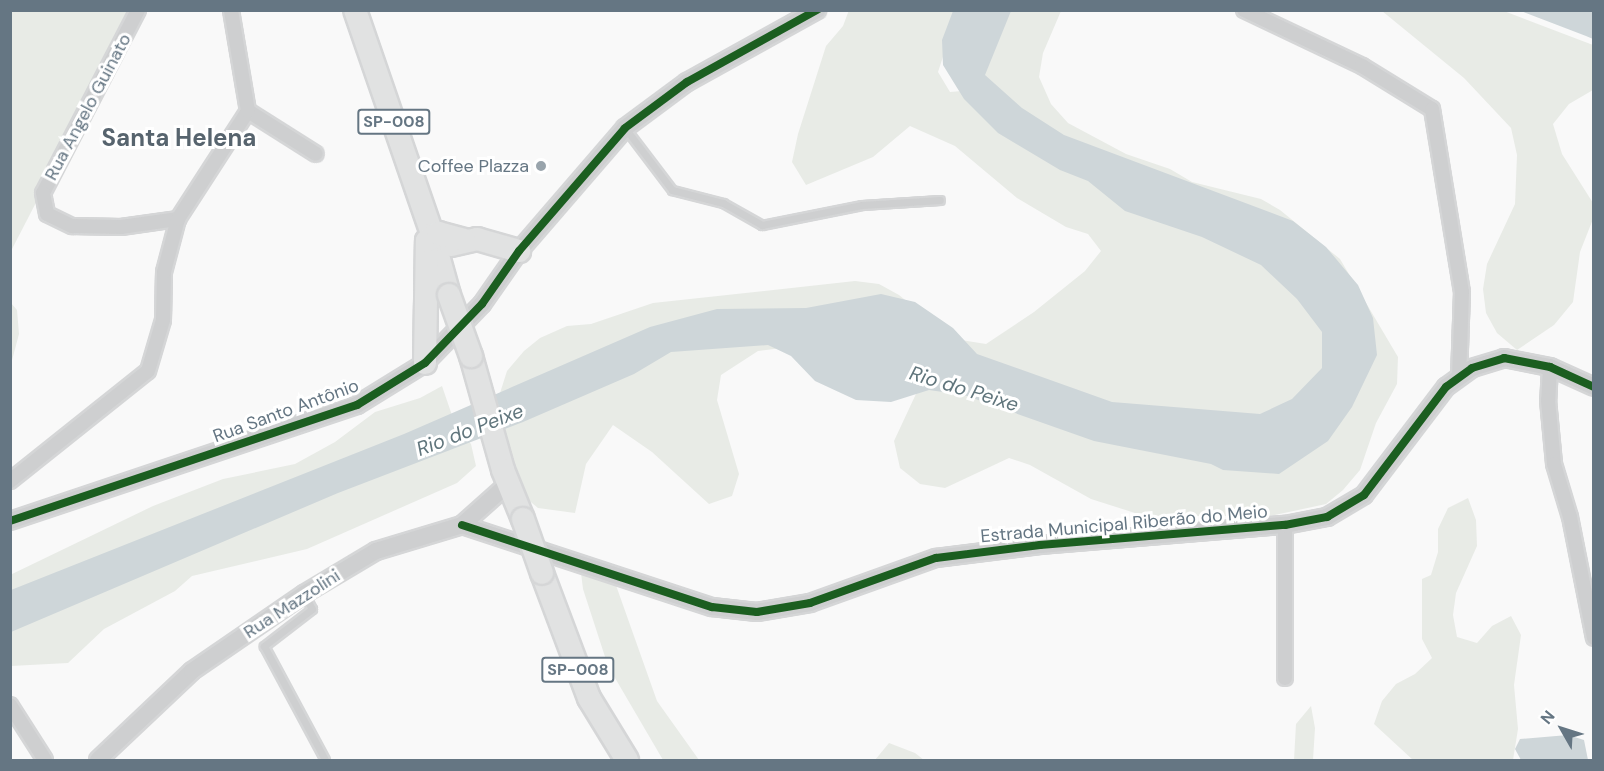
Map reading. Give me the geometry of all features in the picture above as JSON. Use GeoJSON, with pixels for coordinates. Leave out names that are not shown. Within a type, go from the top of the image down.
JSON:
{"type":"FeatureCollection","features":[{"type":"Feature","properties":{"kind":"main road","name":"SP-008"},"geometry":{"type":"LineString","coordinates":[[355,10],[435,244],[449,295],[482,387],[506,477],[589,698],[627,760]]}},
{"type":"Feature","properties":{"kind":"main road"},"geometry":{"type":"LineString","coordinates":[[425,363],[425,255],[435,244],[464,240],[489,240],[519,251]]}},
{"type":"Feature","properties":{"kind":"street","name":"Rua Angelo Guinato"},"geometry":{"type":"LineString","coordinates":[[138,10],[43,193],[47,214],[82,226],[121,227],[178,219]]}},
{"type":"Feature","properties":{"kind":"street"},"geometry":{"type":"LineString","coordinates":[[10,481],[148,370],[163,320],[164,272],[178,219],[248,111],[231,10]]}},
{"type":"Feature","properties":{"kind":"street","name":"Rua Santo Antônio"},"geometry":{"type":"LineString","coordinates":[[10,521],[357,405],[425,363],[482,304],[519,251],[625,128],[687,82],[818,10]]}},
{"type":"Feature","properties":{"kind":"street"},"geometry":{"type":"LineString","coordinates":[[1244,10],[1362,66],[1432,109],[1462,292],[1459,378]]}},
{"type":"Feature","properties":{"kind":"street"},"geometry":{"type":"LineString","coordinates":[[248,111],[316,154]]}},
{"type":"Feature","properties":{"kind":"street","name":"Estrada Municipal Riberão do Meio"},"geometry":{"type":"LineString","coordinates":[[462,525],[712,607],[757,612],[810,603],[936,558],[1040,545],[1284,525],[1327,517],[1364,495],[1446,387],[1472,368],[1504,358],[1550,367],[1593,387]]}},
{"type":"Feature","properties":{"kind":"street"},"geometry":{"type":"LineString","coordinates":[[1550,367],[1548,400],[1554,464],[1570,518],[1593,638]]}},
{"type":"Feature","properties":{"kind":"street","name":"Rua Mazzolini"},"geometry":{"type":"LineString","coordinates":[[98,760],[192,671],[304,594],[376,551],[462,525],[506,477]]}},
{"type":"Feature","properties":{"kind":"street"},"geometry":{"type":"LineString","coordinates":[[1284,525],[1285,678]]}},
{"type":"Feature","properties":{"kind":"street"},"geometry":{"type":"LineString","coordinates":[[10,705],[45,760]]}},
{"type":"Feature","properties":{"kind":"lane"},"geometry":{"type":"LineString","coordinates":[[625,128],[672,190],[723,203],[762,225],[862,205],[940,200]]}},
{"type":"Feature","properties":{"kind":"lane"},"geometry":{"type":"LineString","coordinates":[[304,594],[312,609],[264,646],[325,760]]}},
{"type":"Feature","properties":{"kind":"shaded area"},"geometry":{"type":"Polygon","coordinates":[[[849,10],[958,11],[938,72],[950,92],[974,90],[997,11],[1061,11],[1043,53],[1039,77],[1051,104],[1068,123],[1126,154],[1170,169],[1192,182],[1261,199],[1280,210],[1340,259],[1398,357],[1397,384],[1376,423],[1360,470],[1343,490],[1326,504],[1252,520],[1230,513],[1227,516],[1160,516],[1135,513],[1091,499],[1030,465],[1009,458],[945,488],[920,484],[900,468],[894,441],[922,381],[782,348],[758,351],[721,375],[717,400],[739,474],[732,496],[709,504],[652,452],[613,425],[586,464],[575,513],[538,508],[515,489],[507,466],[500,393],[507,371],[524,351],[540,338],[567,326],[591,324],[653,303],[855,281],[879,284],[899,295],[942,330],[961,340],[986,344],[1034,312],[1085,271],[1101,251],[1088,234],[1066,227],[1017,198],[955,146],[910,126],[873,157],[806,185],[792,162],[798,134],[826,46],[843,26],[849,10]]]}},
{"type":"Feature","properties":{"kind":"shaded area"},"geometry":{"type":"Polygon","coordinates":[[[11,11],[135,11],[11,251],[11,11]]]}},
{"type":"Feature","properties":{"kind":"shaded area"},"geometry":{"type":"Polygon","coordinates":[[[1382,11],[1504,11],[1593,45],[1593,90],[1569,104],[1553,124],[1562,154],[1593,203],[1593,219],[1580,252],[1573,302],[1554,325],[1517,350],[1497,333],[1486,313],[1483,289],[1487,264],[1515,204],[1517,155],[1511,128],[1464,78],[1382,11]]]}},
{"type":"Feature","properties":{"kind":"shaded area"},"geometry":{"type":"Polygon","coordinates":[[[11,303],[17,310],[19,334],[11,364],[11,303]]]}},
{"type":"Feature","properties":{"kind":"shaded area"},"geometry":{"type":"Polygon","coordinates":[[[442,386],[456,427],[471,444],[476,466],[457,483],[307,549],[192,576],[175,591],[104,629],[68,663],[11,666],[10,575],[153,506],[223,479],[295,464],[335,442],[375,412],[420,398],[442,386]]]}},
{"type":"Feature","properties":{"kind":"shaded area"},"geometry":{"type":"Polygon","coordinates":[[[1468,498],[1476,520],[1477,546],[1456,593],[1453,615],[1457,637],[1477,643],[1492,626],[1511,616],[1521,635],[1514,685],[1518,729],[1513,760],[1413,760],[1374,724],[1382,701],[1396,684],[1415,674],[1432,658],[1422,639],[1422,579],[1431,575],[1438,552],[1438,529],[1448,508],[1468,498]]]}},
{"type":"Feature","properties":{"kind":"shaded area"},"geometry":{"type":"Polygon","coordinates":[[[580,565],[612,574],[657,701],[699,760],[663,760],[608,666],[583,589],[580,565]]]}},
{"type":"Feature","properties":{"kind":"shaded area"},"geometry":{"type":"Polygon","coordinates":[[[1311,706],[1315,728],[1313,760],[1294,760],[1296,724],[1311,706]]]}},
{"type":"Feature","properties":{"kind":"shaded area"},"geometry":{"type":"Polygon","coordinates":[[[889,743],[915,753],[924,760],[875,760],[889,743]]]}},
{"type":"Feature","properties":{"kind":"water","name":"Rio do Peixe"},"geometry":{"type":"Polygon","coordinates":[[[953,11],[1011,11],[985,75],[1022,108],[1064,135],[1293,221],[1326,247],[1358,285],[1373,318],[1377,355],[1352,407],[1328,441],[1279,474],[1223,470],[1211,464],[1094,441],[964,395],[929,390],[891,402],[856,400],[815,381],[791,356],[768,345],[671,352],[634,374],[523,422],[338,493],[11,632],[11,590],[404,434],[650,327],[717,309],[806,308],[881,294],[915,302],[953,328],[977,354],[1112,402],[1260,414],[1292,399],[1322,368],[1322,332],[1297,299],[1261,265],[1202,237],[1125,211],[1088,181],[1060,170],[998,133],[964,99],[943,65],[942,40],[953,11]]]}},
{"type":"Feature","properties":{"kind":"water"},"geometry":{"type":"Polygon","coordinates":[[[1521,11],[1593,11],[1593,39],[1586,36],[1521,11]]]}},
{"type":"Feature","properties":{"kind":"water"},"geometry":{"type":"Polygon","coordinates":[[[1568,735],[1584,740],[1588,760],[1521,760],[1515,749],[1520,739],[1568,735]]]}},
{"type":"Feature","properties":{"kind":"cycle path"},"geometry":{"type":"LineString","coordinates":[[10,521],[357,405],[425,363],[482,304],[519,251],[625,128],[687,82],[817,10]]}},
{"type":"Feature","properties":{"kind":"cycle path"},"geometry":{"type":"LineString","coordinates":[[462,525],[712,607],[757,612],[810,603],[936,558],[1040,545],[1285,525],[1327,517],[1364,495],[1446,387],[1472,368],[1504,358],[1550,367],[1594,387]]}},
{"type":"Feature","properties":{"kind":"place","name":"Coffee Plazza"},"geometry":{"type":"Point","coordinates":[541,166]}},
{"type":"Feature","properties":{"kind":"district","name":"Santa Helena"},"geometry":{"type":"Point","coordinates":[179,138]}}]}
